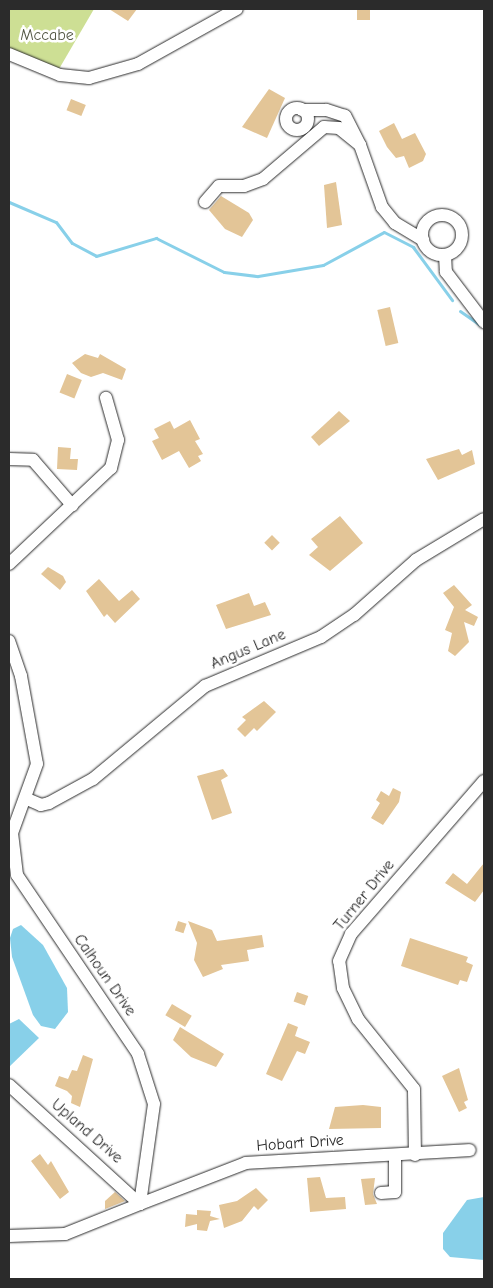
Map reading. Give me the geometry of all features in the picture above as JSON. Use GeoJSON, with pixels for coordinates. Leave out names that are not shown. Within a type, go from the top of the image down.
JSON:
{"type":"FeatureCollection","features":[{"type":"Feature","properties":{"kind":"street"},"geometry":{"type":"LineString","coordinates":[[9,54],[60,74],[89,78],[138,64],[237,9]]}},
{"type":"Feature","properties":{"kind":"street"},"geometry":{"type":"LineString","coordinates":[[302,110],[326,110],[345,116],[360,145],[382,207],[395,223],[423,240],[431,252],[445,255]]}},
{"type":"Feature","properties":{"kind":"street"},"geometry":{"type":"LineString","coordinates":[[205,202],[219,186],[244,186],[263,179],[324,126],[339,128],[360,145]]}},
{"type":"Feature","properties":{"kind":"street"},"geometry":{"type":"LineString","coordinates":[[423,240],[430,219],[444,215],[453,218],[462,231],[461,240],[445,255]]}},
{"type":"Feature","properties":{"kind":"street"},"geometry":{"type":"LineString","coordinates":[[445,255],[446,272],[484,322]]}},
{"type":"Feature","properties":{"kind":"street"},"geometry":{"type":"LineString","coordinates":[[9,564],[72,505],[115,460],[118,440],[106,398]]}},
{"type":"Feature","properties":{"kind":"street"},"geometry":{"type":"LineString","coordinates":[[9,458],[33,460],[72,505]]}},
{"type":"Feature","properties":{"kind":"street","name":"Angus Lane"},"geometry":{"type":"LineString","coordinates":[[27,798],[49,803],[94,779],[205,686],[321,637],[354,615],[416,560],[484,519]]}},
{"type":"Feature","properties":{"kind":"street","name":"Calhoun Drive"},"geometry":{"type":"LineString","coordinates":[[9,641],[21,676],[37,764],[27,798],[12,833],[17,874],[138,1054],[152,1088],[149,1154],[140,1204]]}},
{"type":"Feature","properties":{"kind":"street","name":"Turner Drive"},"geometry":{"type":"LineString","coordinates":[[416,1155],[419,1142],[414,1089],[358,1019],[343,988],[339,961],[350,934],[484,781]]}},
{"type":"Feature","properties":{"kind":"street","name":"Upland Drive"},"geometry":{"type":"LineString","coordinates":[[9,1085],[140,1204]]}},
{"type":"Feature","properties":{"kind":"street","name":"Hobart Drive"},"geometry":{"type":"LineString","coordinates":[[140,1204],[246,1163],[416,1155],[470,1150]]}},
{"type":"Feature","properties":{"kind":"street"},"geometry":{"type":"LineString","coordinates":[[381,1193],[395,1192],[395,1155]]}},
{"type":"Feature","properties":{"kind":"street"},"geometry":{"type":"LineString","coordinates":[[9,1236],[65,1234],[140,1204]]}},
{"type":"Feature","properties":{"kind":"green space","name":"Mccabe"},"geometry":{"type":"Polygon","coordinates":[[[9,9],[94,9],[59,69],[9,50],[9,9]]]}},
{"type":"Feature","properties":{"kind":"water"},"geometry":{"type":"Polygon","coordinates":[[[21,925],[43,945],[67,988],[68,1012],[55,1029],[41,1026],[33,1015],[12,957],[10,938],[13,929],[21,925]]]}},
{"type":"Feature","properties":{"kind":"water"},"geometry":{"type":"Polygon","coordinates":[[[19,1019],[39,1038],[9,1067],[9,1024],[19,1019]]]}},
{"type":"Feature","properties":{"kind":"water"},"geometry":{"type":"Polygon","coordinates":[[[484,1197],[484,1260],[450,1257],[443,1249],[443,1233],[467,1200],[484,1197]]]}},
{"type":"Feature","properties":{"kind":"building"},"geometry":{"type":"Polygon","coordinates":[[[109,9],[137,9],[128,21],[109,9]]]}},
{"type":"Feature","properties":{"kind":"building"},"geometry":{"type":"Polygon","coordinates":[[[357,9],[370,9],[370,20],[357,20],[357,9]]]}},
{"type":"Feature","properties":{"kind":"building"},"geometry":{"type":"Polygon","coordinates":[[[269,89],[285,98],[267,138],[242,127],[269,89]]]}},
{"type":"Feature","properties":{"kind":"building"},"geometry":{"type":"Polygon","coordinates":[[[71,99],[86,105],[81,116],[67,110],[71,99]]]}},
{"type":"Feature","properties":{"kind":"building"},"geometry":{"type":"Polygon","coordinates":[[[394,123],[402,139],[415,133],[426,154],[423,161],[409,168],[404,156],[396,158],[387,147],[379,131],[394,123]]]}},
{"type":"Feature","properties":{"kind":"building"},"geometry":{"type":"Polygon","coordinates":[[[336,182],[342,225],[327,228],[324,185],[336,182]]]}},
{"type":"Feature","properties":{"kind":"building"},"geometry":{"type":"Polygon","coordinates":[[[221,196],[249,213],[253,220],[242,237],[225,229],[209,210],[221,196]]]}},
{"type":"Feature","properties":{"kind":"building"},"geometry":{"type":"Polygon","coordinates":[[[390,307],[398,343],[386,346],[377,310],[390,307]]]}},
{"type":"Feature","properties":{"kind":"building"},"geometry":{"type":"Polygon","coordinates":[[[85,354],[98,358],[100,354],[126,369],[122,380],[103,373],[91,377],[81,373],[72,363],[85,354]]]}},
{"type":"Feature","properties":{"kind":"building"},"geometry":{"type":"Polygon","coordinates":[[[67,374],[82,380],[74,399],[60,393],[67,374]]]}},
{"type":"Feature","properties":{"kind":"building"},"geometry":{"type":"Polygon","coordinates":[[[339,411],[350,421],[319,446],[311,437],[339,411]]]}},
{"type":"Feature","properties":{"kind":"building"},"geometry":{"type":"Polygon","coordinates":[[[190,420],[200,439],[195,441],[203,454],[198,456],[201,461],[189,468],[179,451],[162,460],[152,441],[159,438],[154,429],[170,421],[174,429],[190,420]]]}},
{"type":"Feature","properties":{"kind":"building"},"geometry":{"type":"Polygon","coordinates":[[[58,447],[71,448],[70,459],[78,459],[77,470],[57,469],[58,447]]]}},
{"type":"Feature","properties":{"kind":"building"},"geometry":{"type":"Polygon","coordinates":[[[459,449],[462,455],[472,450],[475,464],[438,480],[426,459],[459,449]]]}},
{"type":"Feature","properties":{"kind":"building"},"geometry":{"type":"Polygon","coordinates":[[[340,516],[363,543],[330,571],[309,555],[318,547],[311,539],[340,516]]]}},
{"type":"Feature","properties":{"kind":"building"},"geometry":{"type":"Polygon","coordinates":[[[272,535],[280,543],[272,551],[264,543],[272,535]]]}},
{"type":"Feature","properties":{"kind":"building"},"geometry":{"type":"Polygon","coordinates":[[[48,567],[63,576],[66,582],[60,590],[41,574],[48,567]]]}},
{"type":"Feature","properties":{"kind":"building"},"geometry":{"type":"Polygon","coordinates":[[[99,579],[119,601],[132,590],[140,599],[115,623],[107,614],[104,617],[86,591],[99,579]]]}},
{"type":"Feature","properties":{"kind":"building"},"geometry":{"type":"Polygon","coordinates":[[[454,585],[472,605],[465,610],[478,617],[474,626],[464,622],[469,642],[455,656],[448,651],[452,633],[445,630],[454,607],[443,593],[454,585]]]}},
{"type":"Feature","properties":{"kind":"building"},"geometry":{"type":"Polygon","coordinates":[[[249,593],[254,606],[265,602],[271,615],[226,629],[216,605],[249,593]]]}},
{"type":"Feature","properties":{"kind":"building"},"geometry":{"type":"Polygon","coordinates":[[[264,701],[276,712],[257,731],[254,728],[245,737],[237,729],[246,720],[242,717],[264,701]]]}},
{"type":"Feature","properties":{"kind":"building"},"geometry":{"type":"Polygon","coordinates":[[[223,769],[228,776],[221,780],[232,813],[212,820],[197,776],[223,769]]]}},
{"type":"Feature","properties":{"kind":"building"},"geometry":{"type":"Polygon","coordinates":[[[393,788],[401,792],[399,802],[383,825],[371,818],[380,803],[376,800],[381,791],[389,796],[393,788]]]}},
{"type":"Feature","properties":{"kind":"building"},"geometry":{"type":"Polygon","coordinates":[[[484,863],[484,890],[475,902],[445,883],[453,873],[467,884],[484,863]]]}},
{"type":"Feature","properties":{"kind":"building"},"geometry":{"type":"Polygon","coordinates":[[[178,921],[187,924],[183,933],[175,931],[178,921]]]}},
{"type":"Feature","properties":{"kind":"building"},"geometry":{"type":"Polygon","coordinates":[[[188,921],[212,930],[217,941],[262,935],[264,947],[247,950],[249,961],[221,965],[223,969],[203,977],[194,960],[197,943],[188,921]]]}},
{"type":"Feature","properties":{"kind":"building"},"geometry":{"type":"Polygon","coordinates":[[[410,938],[468,957],[466,962],[473,965],[467,982],[460,980],[458,985],[401,966],[410,938]]]}},
{"type":"Feature","properties":{"kind":"building"},"geometry":{"type":"Polygon","coordinates":[[[297,992],[308,996],[305,1006],[294,1001],[297,992]]]}},
{"type":"Feature","properties":{"kind":"building"},"geometry":{"type":"Polygon","coordinates":[[[172,1004],[192,1016],[185,1027],[165,1015],[172,1004]]]}},
{"type":"Feature","properties":{"kind":"building"},"geometry":{"type":"Polygon","coordinates":[[[288,1023],[298,1027],[295,1036],[310,1042],[305,1054],[297,1051],[282,1081],[266,1074],[288,1023]]]}},
{"type":"Feature","properties":{"kind":"building"},"geometry":{"type":"Polygon","coordinates":[[[180,1027],[224,1054],[216,1067],[191,1057],[173,1040],[180,1027]]]}},
{"type":"Feature","properties":{"kind":"building"},"geometry":{"type":"Polygon","coordinates":[[[83,1055],[93,1059],[80,1107],[71,1103],[72,1096],[67,1091],[55,1086],[59,1076],[68,1079],[72,1070],[77,1071],[83,1055]]]}},
{"type":"Feature","properties":{"kind":"building"},"geometry":{"type":"Polygon","coordinates":[[[459,1068],[468,1100],[464,1102],[467,1108],[459,1112],[442,1076],[459,1068]]]}},
{"type":"Feature","properties":{"kind":"building"},"geometry":{"type":"Polygon","coordinates":[[[363,1105],[381,1107],[381,1128],[329,1129],[335,1107],[363,1105]]]}},
{"type":"Feature","properties":{"kind":"building"},"geometry":{"type":"Polygon","coordinates":[[[40,1154],[48,1165],[51,1161],[69,1192],[60,1199],[31,1161],[40,1154]]]}},
{"type":"Feature","properties":{"kind":"building"},"geometry":{"type":"Polygon","coordinates":[[[320,1177],[326,1198],[345,1197],[346,1209],[310,1212],[307,1178],[320,1177]]]}},
{"type":"Feature","properties":{"kind":"building"},"geometry":{"type":"Polygon","coordinates":[[[375,1178],[373,1194],[377,1204],[365,1205],[361,1179],[375,1178]]]}},
{"type":"Feature","properties":{"kind":"building"},"geometry":{"type":"Polygon","coordinates":[[[256,1188],[268,1200],[258,1210],[254,1206],[242,1221],[224,1228],[219,1205],[237,1201],[256,1188]]]}},
{"type":"Feature","properties":{"kind":"building"},"geometry":{"type":"Polygon","coordinates":[[[115,1192],[125,1201],[105,1209],[105,1201],[115,1192]]]}},
{"type":"Feature","properties":{"kind":"building"},"geometry":{"type":"Polygon","coordinates":[[[197,1210],[211,1211],[210,1216],[220,1219],[210,1221],[207,1231],[197,1230],[197,1224],[185,1227],[186,1214],[197,1215],[197,1210]]]}},
{"type":"Feature","properties":{"kind":"waterway"},"geometry":{"type":"LineString","coordinates":[[9,202],[56,222],[72,243],[96,256],[156,238],[224,272],[258,276],[323,265],[384,232],[413,247],[452,300]]}},
{"type":"Feature","properties":{"kind":"waterway"},"geometry":{"type":"LineString","coordinates":[[460,311],[480,325]]}}]}
